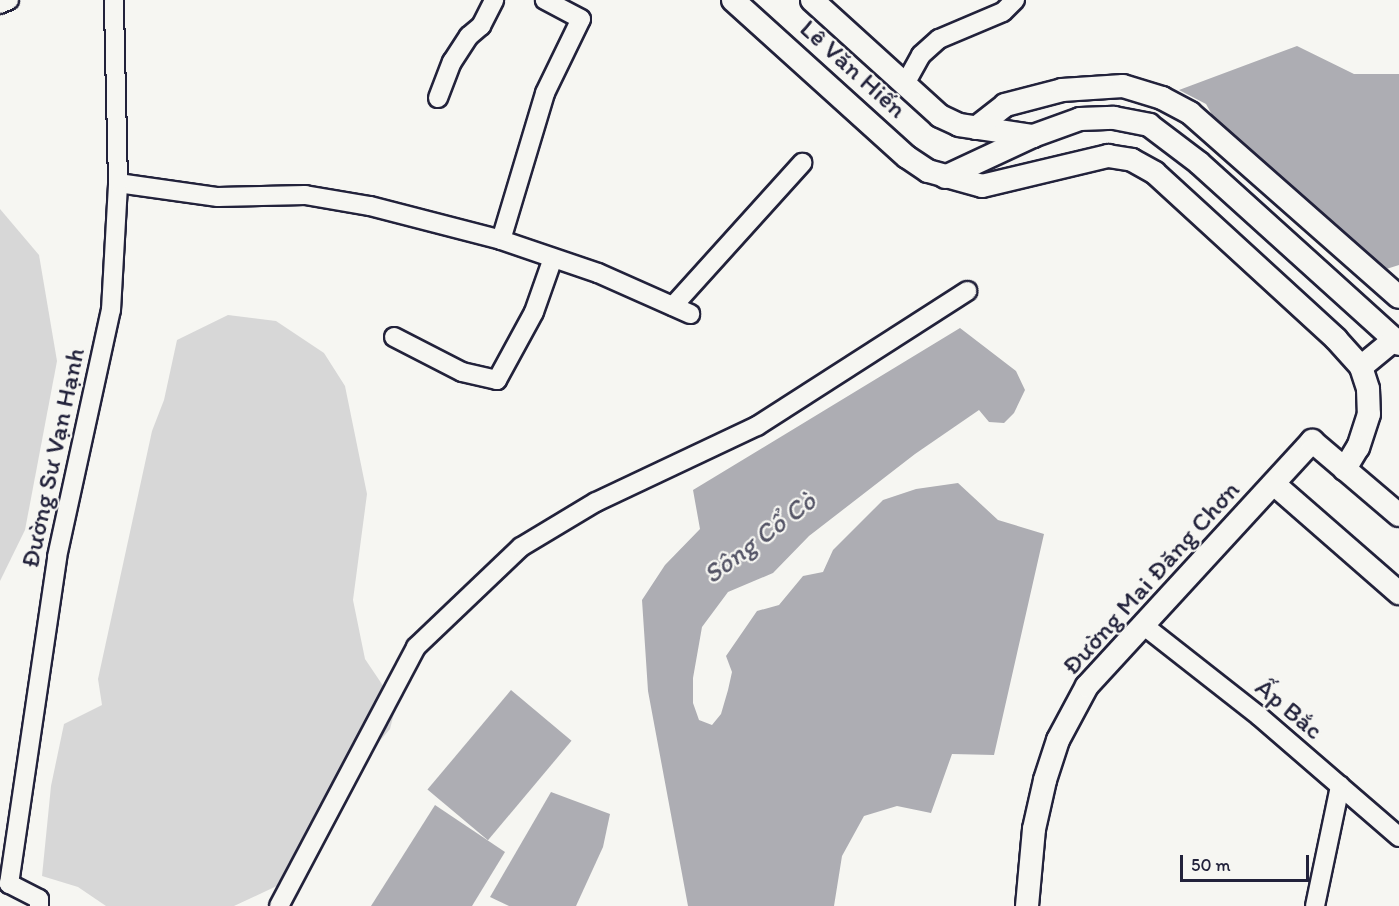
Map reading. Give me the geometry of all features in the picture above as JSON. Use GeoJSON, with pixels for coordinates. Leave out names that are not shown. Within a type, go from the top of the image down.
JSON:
{"type":"FeatureCollection","features":[{"type":"Feature","properties":{"kind":"main road","name":"Lê Văn Hiến"},"geometry":{"type":"LineString","coordinates":[[734,0],[907,157],[945,177],[982,186],[1108,156],[1132,160],[1155,173],[1336,339],[1361,367]]}},
{"type":"Feature","properties":{"kind":"main road","name":"Lê Văn Hiến"},"geometry":{"type":"LineString","coordinates":[[813,0],[940,116],[976,128]]}},
{"type":"Feature","properties":{"kind":"main road"},"geometry":{"type":"LineString","coordinates":[[976,128],[1005,105],[1094,86],[1123,86],[1162,98],[1190,113],[1399,297]]}},
{"type":"Feature","properties":{"kind":"main road"},"geometry":{"type":"LineString","coordinates":[[945,177],[1033,135],[1080,119],[1114,118],[1149,125],[1173,142],[1397,342],[1361,367],[1368,389],[1369,414],[1358,447],[1345,469],[1399,515]]}},
{"type":"Feature","properties":{"kind":"main road"},"geometry":{"type":"LineString","coordinates":[[976,128],[1033,135]]}},
{"type":"Feature","properties":{"kind":"main road","name":"Đường Mai Đăng Chơn"},"geometry":{"type":"LineString","coordinates":[[1027,906],[1034,829],[1058,740],[1087,686],[1312,441],[1345,469]]}},
{"type":"Feature","properties":{"kind":"main road"},"geometry":{"type":"LineString","coordinates":[[1274,484],[1399,592]]}},
{"type":"Feature","properties":{"kind":"street"},"geometry":{"type":"LineString","coordinates":[[0,4],[9,0]]}},
{"type":"Feature","properties":{"kind":"street","name":"Đường Sư Vạn Hạnh"},"geometry":{"type":"LineString","coordinates":[[39,906],[39,899],[9,884],[57,557],[111,310],[118,183],[114,0]]}},
{"type":"Feature","properties":{"kind":"street"},"geometry":{"type":"LineString","coordinates":[[438,98],[452,62],[469,36],[480,26],[494,0]]}},
{"type":"Feature","properties":{"kind":"street"},"geometry":{"type":"LineString","coordinates":[[501,240],[545,93],[581,19],[574,7],[544,0]]}},
{"type":"Feature","properties":{"kind":"street"},"geometry":{"type":"LineString","coordinates":[[905,84],[921,55],[939,39],[1003,12],[1015,0]]}},
{"type":"Feature","properties":{"kind":"street"},"geometry":{"type":"LineString","coordinates":[[673,306],[802,164]]}},
{"type":"Feature","properties":{"kind":"street"},"geometry":{"type":"LineString","coordinates":[[118,183],[218,197],[305,195],[370,206],[501,240],[553,258],[690,314]]}},
{"type":"Feature","properties":{"kind":"street"},"geometry":{"type":"LineString","coordinates":[[394,337],[462,372],[497,380],[534,312],[553,258]]}},
{"type":"Feature","properties":{"kind":"street"},"geometry":{"type":"LineString","coordinates":[[279,906],[416,646],[521,547],[596,502],[757,426],[967,291]]}},
{"type":"Feature","properties":{"kind":"street","name":"Ấp Bắc"},"geometry":{"type":"LineString","coordinates":[[1143,625],[1399,837]]}},
{"type":"Feature","properties":{"kind":"street"},"geometry":{"type":"LineString","coordinates":[[1315,906],[1340,786]]}},
{"type":"Feature","properties":{"kind":"shaded area"},"geometry":{"type":"Polygon","coordinates":[[[0,209],[39,255],[57,361],[25,530],[0,581],[0,209]]]}},
{"type":"Feature","properties":{"kind":"shaded area"},"geometry":{"type":"Polygon","coordinates":[[[228,315],[276,321],[324,353],[345,386],[367,494],[353,600],[365,659],[396,705],[390,729],[341,786],[281,884],[234,906],[106,906],[78,887],[42,876],[51,786],[64,724],[102,705],[98,679],[152,431],[164,400],[177,340],[228,315]]]}},
{"type":"Feature","properties":{"kind":"water"},"geometry":{"type":"Polygon","coordinates":[[[1297,46],[1354,74],[1399,74],[1399,265],[1380,271],[1261,159],[1219,127],[1206,104],[1179,90],[1297,46]]]}},
{"type":"Feature","properties":{"kind":"water","name":"Sông Cổ Cò"},"geometry":{"type":"Polygon","coordinates":[[[960,328],[1016,371],[1025,390],[1014,413],[1004,423],[989,422],[979,410],[915,454],[809,536],[773,573],[728,592],[702,627],[693,678],[693,703],[699,720],[712,725],[721,714],[732,672],[726,656],[757,611],[779,605],[803,576],[823,572],[833,550],[883,500],[916,489],[958,483],[998,520],[1044,534],[994,755],[952,754],[931,813],[897,806],[864,816],[842,856],[834,906],[688,906],[648,691],[642,600],[665,565],[700,529],[693,490],[960,328]]]}},
{"type":"Feature","properties":{"kind":"water"},"geometry":{"type":"Polygon","coordinates":[[[511,690],[572,741],[488,840],[427,790],[511,690]]]}},
{"type":"Feature","properties":{"kind":"water"},"geometry":{"type":"Polygon","coordinates":[[[551,792],[610,814],[603,847],[576,906],[509,906],[490,897],[551,792]]]}},
{"type":"Feature","properties":{"kind":"water"},"geometry":{"type":"Polygon","coordinates":[[[435,805],[505,852],[472,906],[371,906],[435,805]]]}}]}
